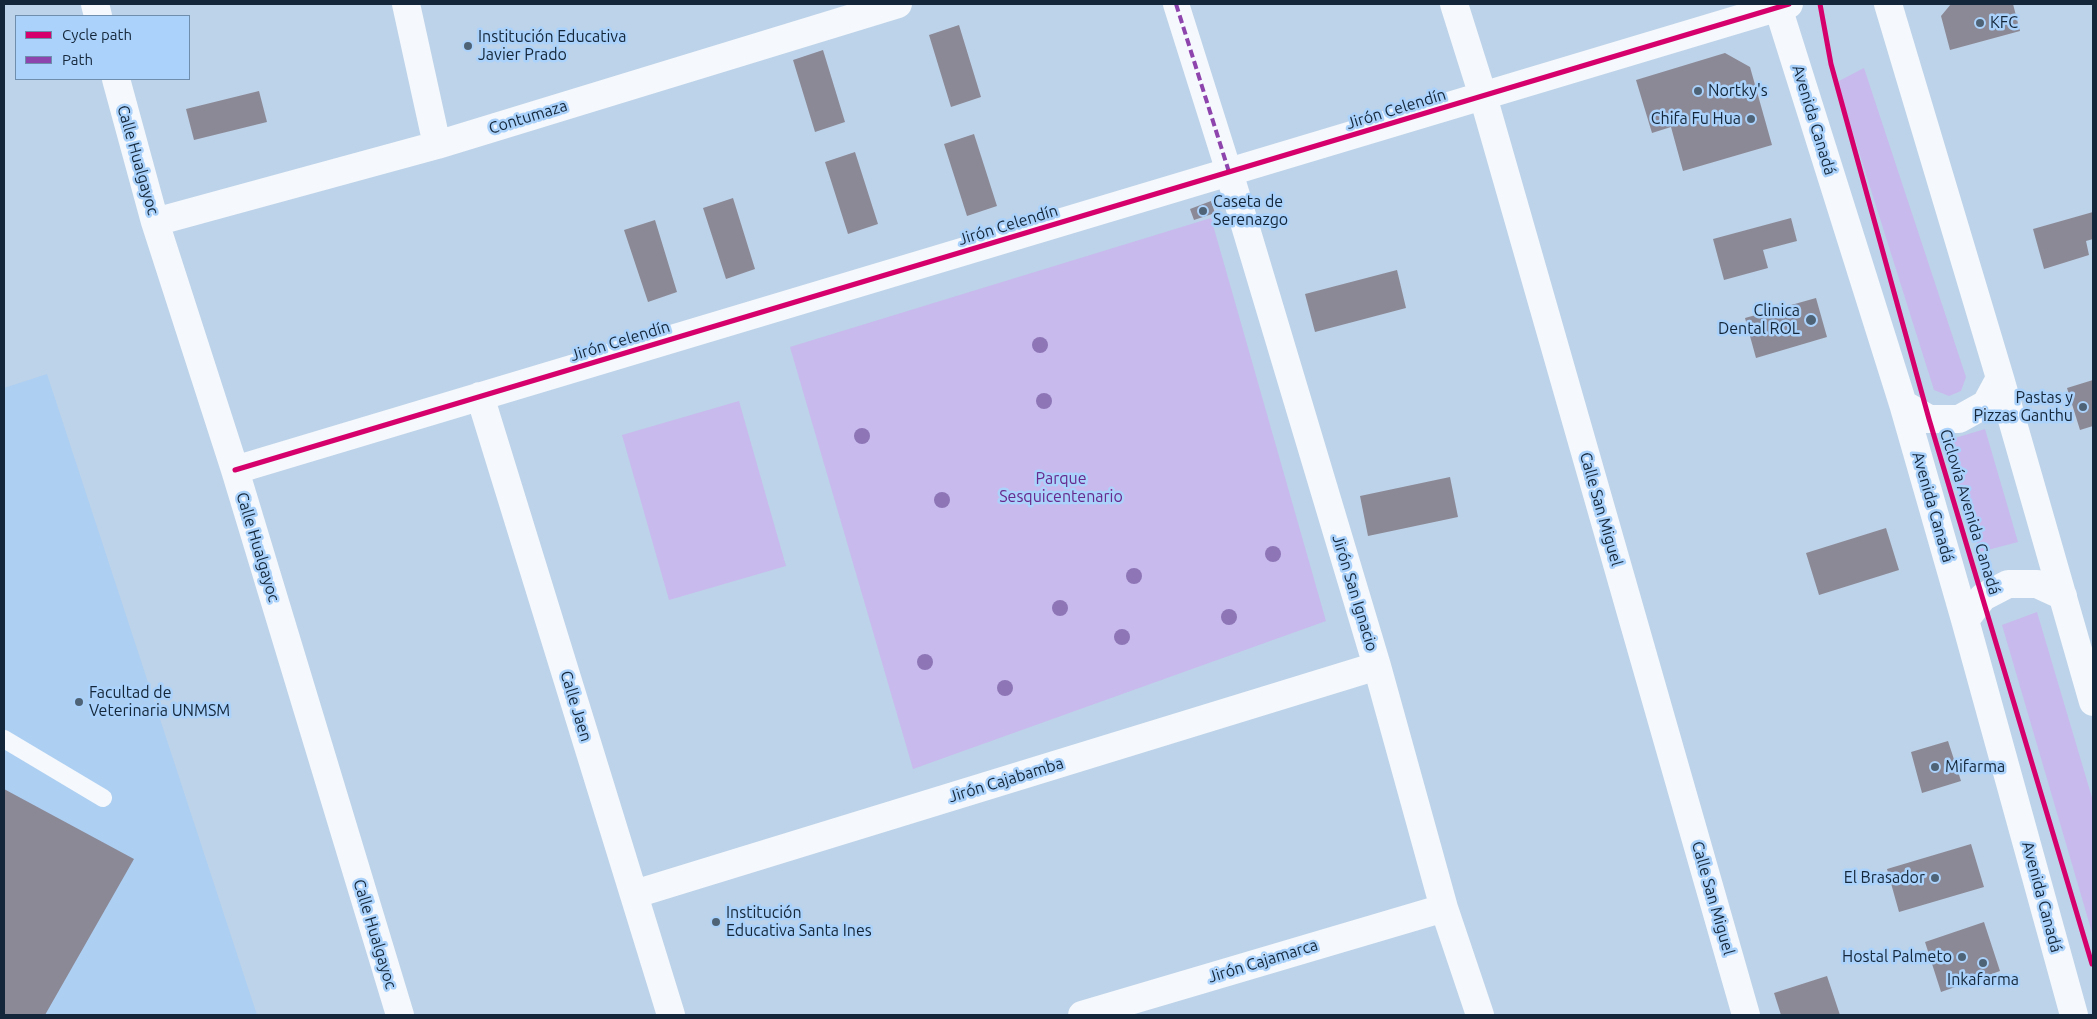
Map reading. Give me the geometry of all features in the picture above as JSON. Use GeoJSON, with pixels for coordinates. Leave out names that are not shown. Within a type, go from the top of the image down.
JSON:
{"type":"FeatureCollection","features":[{"type":"Feature","properties":{"kind":"street"},"geometry":{"type":"LineString","coordinates":[[406,4],[437,145]]}},
{"type":"Feature","properties":{"kind":"street","name":"Contumaza"},"geometry":{"type":"LineString","coordinates":[[155,222],[437,145],[898,4]]}},
{"type":"Feature","properties":{"kind":"street"},"geometry":{"type":"LineString","coordinates":[[1176,4],[1229,172]]}},
{"type":"Feature","properties":{"kind":"street","name":"Calle San Miguel"},"geometry":{"type":"LineString","coordinates":[[1454,4],[1483,96],[1746,1015]]}},
{"type":"Feature","properties":{"kind":"street"},"geometry":{"type":"LineString","coordinates":[[1888,4],[2091,687]]}},
{"type":"Feature","properties":{"kind":"street","name":"Jirón Celendín"},"geometry":{"type":"LineString","coordinates":[[235,470],[1781,5]]}},
{"type":"Feature","properties":{"kind":"street","name":"Avenida Canadá"},"geometry":{"type":"LineString","coordinates":[[1781,5],[1903,404],[2074,1015]]}},
{"type":"Feature","properties":{"kind":"street","name":"Calle Hualgayoc"},"geometry":{"type":"LineString","coordinates":[[116,80],[155,222],[235,470],[400,1015]]}},
{"type":"Feature","properties":{"kind":"street","name":"Jirón San Ignacio"},"geometry":{"type":"LineString","coordinates":[[1229,172],[1376,666],[1444,908],[1480,1015]]}},
{"type":"Feature","properties":{"kind":"street"},"geometry":{"type":"LineString","coordinates":[[1903,404],[1929,419],[1959,419],[1986,404],[2000,378]]}},
{"type":"Feature","properties":{"kind":"street","name":"Calle Jaen"},"geometry":{"type":"LineString","coordinates":[[480,396],[671,1015]]}},
{"type":"Feature","properties":{"kind":"street"},"geometry":{"type":"LineString","coordinates":[[1965,620],[1983,597],[2008,584],[2037,584],[2063,596]]}},
{"type":"Feature","properties":{"kind":"street","name":"Jirón Cajabamba"},"geometry":{"type":"LineString","coordinates":[[635,894],[1376,666]]}},
{"type":"Feature","properties":{"kind":"street","name":"Jirón Cajamarca"},"geometry":{"type":"LineString","coordinates":[[1082,1015],[1444,908]]}},
{"type":"Feature","properties":{"kind":"street"},"geometry":{"type":"LineString","coordinates":[[2089,1015],[2093,1014]]}},
{"type":"Feature","properties":{"kind":"lane"},"geometry":{"type":"LineString","coordinates":[[4,739],[103,798]]}},
{"type":"Feature","properties":{"kind":"shaded area","name":"Facultad de Veterinaria UNMSM"},"geometry":{"type":"Polygon","coordinates":[[[47,374],[257,1015],[4,1015],[4,388],[47,374]]]}},
{"type":"Feature","properties":{"kind":"green space"},"geometry":{"type":"Polygon","coordinates":[[[1864,68],[1966,377],[1961,391],[1949,396],[1934,390],[1837,82],[1864,68]]]}},
{"type":"Feature","properties":{"kind":"green space","name":"Parque Sesquicentenario"},"geometry":{"type":"Polygon","coordinates":[[[1211,218],[1326,621],[913,769],[790,347],[1211,218]]]}},
{"type":"Feature","properties":{"kind":"green space"},"geometry":{"type":"Polygon","coordinates":[[[739,401],[786,566],[669,600],[622,435],[739,401]]]}},
{"type":"Feature","properties":{"kind":"green space"},"geometry":{"type":"Polygon","coordinates":[[[1985,429],[2018,542],[1980,552],[1945,441],[1985,429]]]}},
{"type":"Feature","properties":{"kind":"green space"},"geometry":{"type":"Polygon","coordinates":[[[2037,612],[2093,801],[2093,936],[2002,625],[2037,612]]]}},
{"type":"Feature","properties":{"kind":"building","name":"KFC"},"geometry":{"type":"Polygon","coordinates":[[[1951,4],[2013,4],[2020,31],[1950,50],[1941,16],[1951,4]]]}},
{"type":"Feature","properties":{"kind":"building"},"geometry":{"type":"Polygon","coordinates":[[[959,25],[981,97],[951,107],[929,35],[959,25]]]}},
{"type":"Feature","properties":{"kind":"building"},"geometry":{"type":"Polygon","coordinates":[[[823,50],[845,122],[815,132],[793,60],[823,50]]]}},
{"type":"Feature","properties":{"kind":"building"},"geometry":{"type":"Polygon","coordinates":[[[1725,53],[1750,67],[1772,145],[1683,171],[1671,127],[1652,133],[1636,80],[1725,53]]]}},
{"type":"Feature","properties":{"kind":"building"},"geometry":{"type":"Polygon","coordinates":[[[259,91],[267,122],[194,140],[186,109],[259,91]]]}},
{"type":"Feature","properties":{"kind":"building"},"geometry":{"type":"Polygon","coordinates":[[[974,134],[997,206],[967,216],[944,144],[974,134]]]}},
{"type":"Feature","properties":{"kind":"building"},"geometry":{"type":"Polygon","coordinates":[[[855,152],[878,224],[848,234],[825,162],[855,152]]]}},
{"type":"Feature","properties":{"kind":"building"},"geometry":{"type":"Polygon","coordinates":[[[733,198],[755,269],[726,279],[703,208],[733,198]]]}},
{"type":"Feature","properties":{"kind":"building","name":"Caseta de Serenazgo"},"geometry":{"type":"Polygon","coordinates":[[[1211,201],[1215,213],[1194,220],[1190,209],[1211,201]]]}},
{"type":"Feature","properties":{"kind":"building"},"geometry":{"type":"Polygon","coordinates":[[[2093,212],[2093,239],[2086,241],[2089,255],[2044,269],[2033,229],[2093,212]]]}},
{"type":"Feature","properties":{"kind":"building"},"geometry":{"type":"Polygon","coordinates":[[[1791,218],[1797,241],[1763,250],[1768,268],[1724,280],[1713,239],[1791,218]]]}},
{"type":"Feature","properties":{"kind":"building"},"geometry":{"type":"Polygon","coordinates":[[[655,220],[677,292],[648,302],[624,230],[655,220]]]}},
{"type":"Feature","properties":{"kind":"building"},"geometry":{"type":"Polygon","coordinates":[[[1397,270],[1406,308],[1315,332],[1305,294],[1397,270]]]}},
{"type":"Feature","properties":{"kind":"building"},"geometry":{"type":"Polygon","coordinates":[[[1816,298],[1827,337],[1756,358],[1745,318],[1816,298]]]}},
{"type":"Feature","properties":{"kind":"building","name":"Pastas y Pizzas Ganthu"},"geometry":{"type":"Polygon","coordinates":[[[2093,380],[2093,426],[2080,430],[2067,388],[2093,380]]]}},
{"type":"Feature","properties":{"kind":"building"},"geometry":{"type":"Polygon","coordinates":[[[1450,477],[1458,517],[1368,536],[1360,496],[1450,477]]]}},
{"type":"Feature","properties":{"kind":"building"},"geometry":{"type":"Polygon","coordinates":[[[1886,528],[1899,570],[1819,595],[1806,553],[1886,528]]]}},
{"type":"Feature","properties":{"kind":"building","name":"Mifarma"},"geometry":{"type":"Polygon","coordinates":[[[1948,741],[1961,781],[1922,793],[1911,752],[1948,741]]]}},
{"type":"Feature","properties":{"kind":"building"},"geometry":{"type":"Polygon","coordinates":[[[4,789],[134,859],[45,1015],[4,1015],[4,789]]]}},
{"type":"Feature","properties":{"kind":"building","name":"El Brasador"},"geometry":{"type":"Polygon","coordinates":[[[1971,844],[1984,887],[1899,912],[1887,869],[1971,844]]]}},
{"type":"Feature","properties":{"kind":"building","name":"Hostal Palmeto"},"geometry":{"type":"Polygon","coordinates":[[[1984,922],[2000,971],[1941,992],[1925,942],[1984,922]]]}},
{"type":"Feature","properties":{"kind":"building"},"geometry":{"type":"Polygon","coordinates":[[[1827,976],[1840,1015],[1781,1015],[1774,993],[1827,976]]]}},
{"type":"Feature","properties":{"kind":"marked path"},"geometry":{"type":"LineString","coordinates":[[1176,4],[1229,172]]}},
{"type":"Feature","properties":{"kind":"cycle path"},"geometry":{"type":"LineString","coordinates":[[235,470],[1789,4]]}},
{"type":"Feature","properties":{"kind":"cycle path","name":"Ciclovía Avenida Canadá"},"geometry":{"type":"LineString","coordinates":[[1820,4],[1831,64],[1929,419],[2092,964]]}},
{"type":"Feature","properties":{"kind":"place","name":"KFC"},"geometry":{"type":"Point","coordinates":[1980,23]}},
{"type":"Feature","properties":{"kind":"place","name":"Institución Educativa Javier Prado"},"geometry":{"type":"Point","coordinates":[468,46]}},
{"type":"Feature","properties":{"kind":"place","name":"Nortky's"},"geometry":{"type":"Point","coordinates":[1698,91]}},
{"type":"Feature","properties":{"kind":"place","name":"Chifa Fu Hua"},"geometry":{"type":"Point","coordinates":[1751,119]}},
{"type":"Feature","properties":{"kind":"place","name":"Caseta de Serenazgo"},"geometry":{"type":"Point","coordinates":[1203,211]}},
{"type":"Feature","properties":{"kind":"place","name":"Clinica Dental ROL"},"geometry":{"type":"Point","coordinates":[1811,320]}},
{"type":"Feature","properties":{"kind":"place","name":"Pastas y Pizzas Ganthu"},"geometry":{"type":"Point","coordinates":[2083,407]}},
{"type":"Feature","properties":{"kind":"place","name":"Facultad de Veterinaria UNMSM"},"geometry":{"type":"Point","coordinates":[79,702]}},
{"type":"Feature","properties":{"kind":"place","name":"Mifarma"},"geometry":{"type":"Point","coordinates":[1935,767]}},
{"type":"Feature","properties":{"kind":"place","name":"El Brasador"},"geometry":{"type":"Point","coordinates":[1935,878]}},
{"type":"Feature","properties":{"kind":"place","name":"Institución Educativa Santa Ines"},"geometry":{"type":"Point","coordinates":[716,922]}},
{"type":"Feature","properties":{"kind":"place","name":"Hostal Palmeto"},"geometry":{"type":"Point","coordinates":[1962,957]}},
{"type":"Feature","properties":{"kind":"place","name":"Inkafarma"},"geometry":{"type":"Point","coordinates":[1983,963]}}]}
